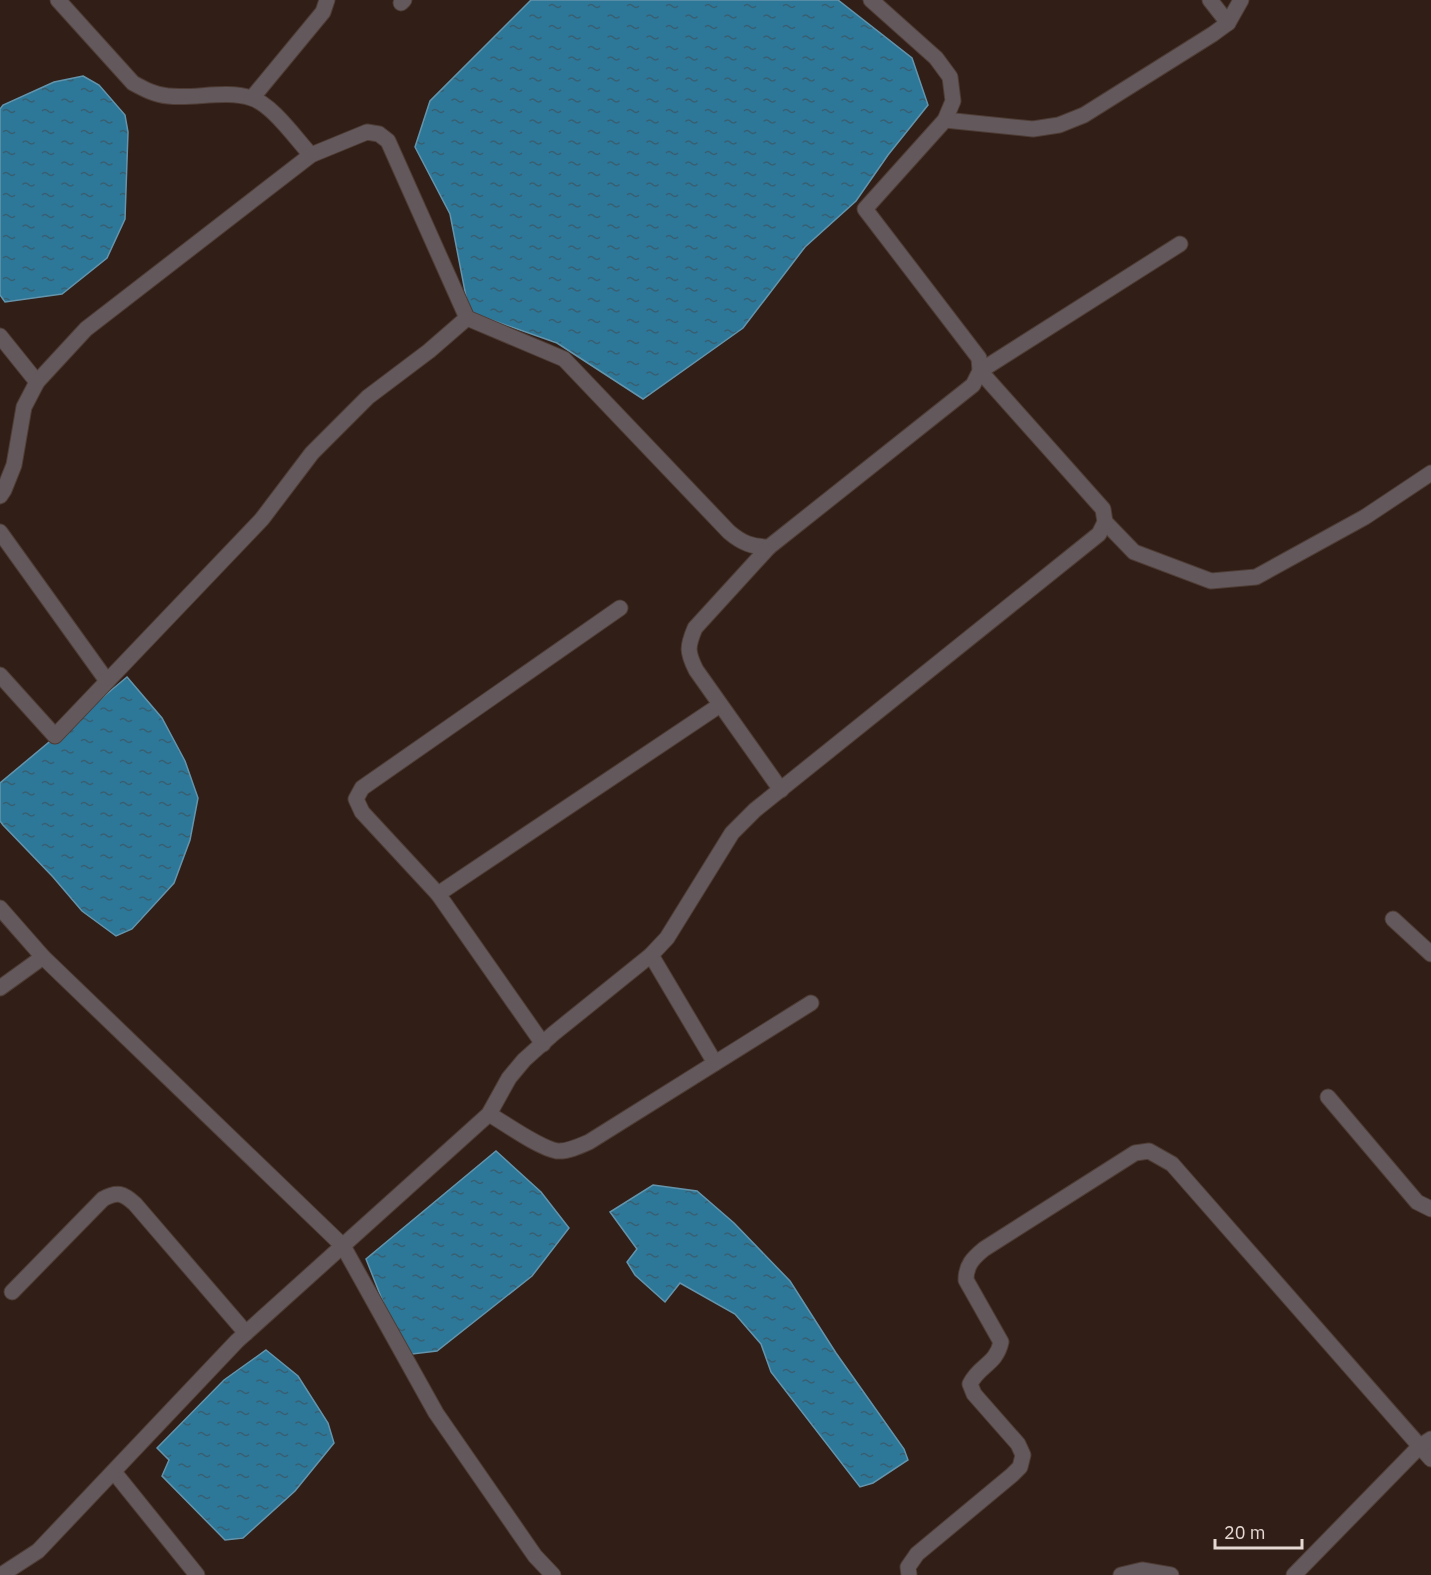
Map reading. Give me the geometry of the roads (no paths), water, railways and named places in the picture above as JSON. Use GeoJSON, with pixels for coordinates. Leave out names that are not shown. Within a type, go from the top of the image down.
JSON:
{"type":"FeatureCollection","features":[{"type":"Feature","properties":{"kind":"street"},"geometry":{"type":"LineString","coordinates":[[58,0],[133,83],[148,91],[166,96],[252,98],[270,109],[311,155]]}},
{"type":"Feature","properties":{"kind":"street"},"geometry":{"type":"LineString","coordinates":[[252,98],[323,12],[327,0]]}},
{"type":"Feature","properties":{"kind":"street"},"geometry":{"type":"LineString","coordinates":[[781,790],[720,705],[689,657],[688,645],[695,628],[769,547],[973,385],[980,371],[979,358],[865,209],[945,120],[953,101],[950,77],[936,58],[871,0]]}},
{"type":"Feature","properties":{"kind":"street"},"geometry":{"type":"LineString","coordinates":[[1210,0],[1228,23]]}},
{"type":"Feature","properties":{"kind":"street"},"geometry":{"type":"LineString","coordinates":[[945,120],[1033,129],[1059,125],[1084,115],[1228,23],[1241,0]]}},
{"type":"Feature","properties":{"kind":"street"},"geometry":{"type":"LineString","coordinates":[[0,496],[14,465],[24,407],[37,382],[86,329],[311,155],[367,132],[379,134],[388,141],[467,318],[564,359],[729,532],[740,541],[754,547],[769,547]]}},
{"type":"Feature","properties":{"kind":"street"},"geometry":{"type":"LineString","coordinates":[[980,371],[1180,244]]}},
{"type":"Feature","properties":{"kind":"street"},"geometry":{"type":"LineString","coordinates":[[1,677],[55,736],[262,519],[312,453],[368,397],[429,351],[467,318]]}},
{"type":"Feature","properties":{"kind":"street"},"geometry":{"type":"LineString","coordinates":[[0,336],[37,382]]}},
{"type":"Feature","properties":{"kind":"street"},"geometry":{"type":"LineString","coordinates":[[980,371],[1103,509],[1105,522],[1134,552],[1211,580],[1256,578],[1365,517],[1431,473]]}},
{"type":"Feature","properties":{"kind":"street"},"geometry":{"type":"LineString","coordinates":[[1,1575],[38,1551],[246,1333],[489,1114],[509,1078],[543,1044],[651,955],[673,928],[732,833],[755,810],[1099,534],[1105,522]]}},
{"type":"Feature","properties":{"kind":"street"},"geometry":{"type":"LineString","coordinates":[[0,532],[107,681]]}},
{"type":"Feature","properties":{"kind":"street"},"geometry":{"type":"LineString","coordinates":[[543,1044],[438,894],[362,812],[356,799],[362,788],[620,608]]}},
{"type":"Feature","properties":{"kind":"street"},"geometry":{"type":"LineString","coordinates":[[438,894],[720,705]]}},
{"type":"Feature","properties":{"kind":"street"},"geometry":{"type":"LineString","coordinates":[[0,908],[43,957],[343,1246],[436,1413],[535,1556],[553,1575]]}},
{"type":"Feature","properties":{"kind":"street"},"geometry":{"type":"LineString","coordinates":[[1393,919],[1431,954]]}},
{"type":"Feature","properties":{"kind":"street"},"geometry":{"type":"LineString","coordinates":[[651,955],[715,1063]]}},
{"type":"Feature","properties":{"kind":"street"},"geometry":{"type":"LineString","coordinates":[[0,987],[43,957]]}},
{"type":"Feature","properties":{"kind":"street"},"geometry":{"type":"LineString","coordinates":[[489,1114],[546,1148],[559,1151],[573,1148],[589,1142],[811,1002]]}},
{"type":"Feature","properties":{"kind":"street"},"geometry":{"type":"LineString","coordinates":[[1328,1097],[1417,1202],[1431,1209]]}},
{"type":"Feature","properties":{"kind":"street"},"geometry":{"type":"LineString","coordinates":[[909,1575],[908,1567],[916,1554],[1020,1467],[1023,1455],[1018,1444],[974,1394],[970,1384],[975,1372],[990,1363],[998,1354],[1001,1342],[966,1280],[966,1269],[973,1258],[984,1249],[1135,1153],[1149,1151],[1172,1164],[1425,1442],[1431,1459]]}},
{"type":"Feature","properties":{"kind":"street"},"geometry":{"type":"LineString","coordinates":[[12,1292],[102,1199],[112,1194],[125,1196],[135,1204],[246,1333]]}},
{"type":"Feature","properties":{"kind":"street"},"geometry":{"type":"LineString","coordinates":[[1294,1575],[1425,1442]]}},
{"type":"Feature","properties":{"kind":"street"},"geometry":{"type":"LineString","coordinates":[[114,1472],[197,1575]]}},
{"type":"Feature","properties":{"kind":"street"},"geometry":{"type":"LineString","coordinates":[[1121,1575],[1142,1570],[1171,1575]]}},
{"type":"Feature","properties":{"kind":"water"},"geometry":{"type":"Polygon","coordinates":[[[531,0],[838,0],[912,58],[928,105],[888,155],[856,201],[805,247],[743,328],[643,399],[557,343],[469,312],[450,214],[415,147],[430,101],[531,0]]]}},
{"type":"Feature","properties":{"kind":"water"},"geometry":{"type":"Polygon","coordinates":[[[83,76],[99,85],[125,115],[128,132],[125,219],[107,258],[62,294],[5,302],[0,295],[0,109],[3,105],[54,82],[83,76]]]}},
{"type":"Feature","properties":{"kind":"water"},"geometry":{"type":"Polygon","coordinates":[[[127,677],[162,718],[185,761],[198,798],[190,840],[174,883],[132,929],[116,936],[82,911],[3,825],[0,821],[0,783],[127,677]]]}},
{"type":"Feature","properties":{"kind":"water"},"geometry":{"type":"Polygon","coordinates":[[[496,1151],[541,1192],[569,1228],[532,1276],[437,1351],[404,1355],[366,1259],[496,1151]]]}},
{"type":"Feature","properties":{"kind":"water"},"geometry":{"type":"Polygon","coordinates":[[[653,1185],[697,1191],[734,1223],[790,1281],[836,1353],[904,1449],[908,1460],[873,1483],[860,1487],[771,1372],[761,1344],[735,1314],[680,1283],[665,1302],[635,1275],[627,1262],[637,1249],[610,1212],[653,1185]]]}},
{"type":"Feature","properties":{"kind":"water"},"geometry":{"type":"Polygon","coordinates":[[[266,1350],[298,1376],[328,1423],[334,1443],[295,1491],[243,1538],[225,1540],[162,1476],[169,1460],[157,1448],[224,1380],[266,1350]]]}}]}
